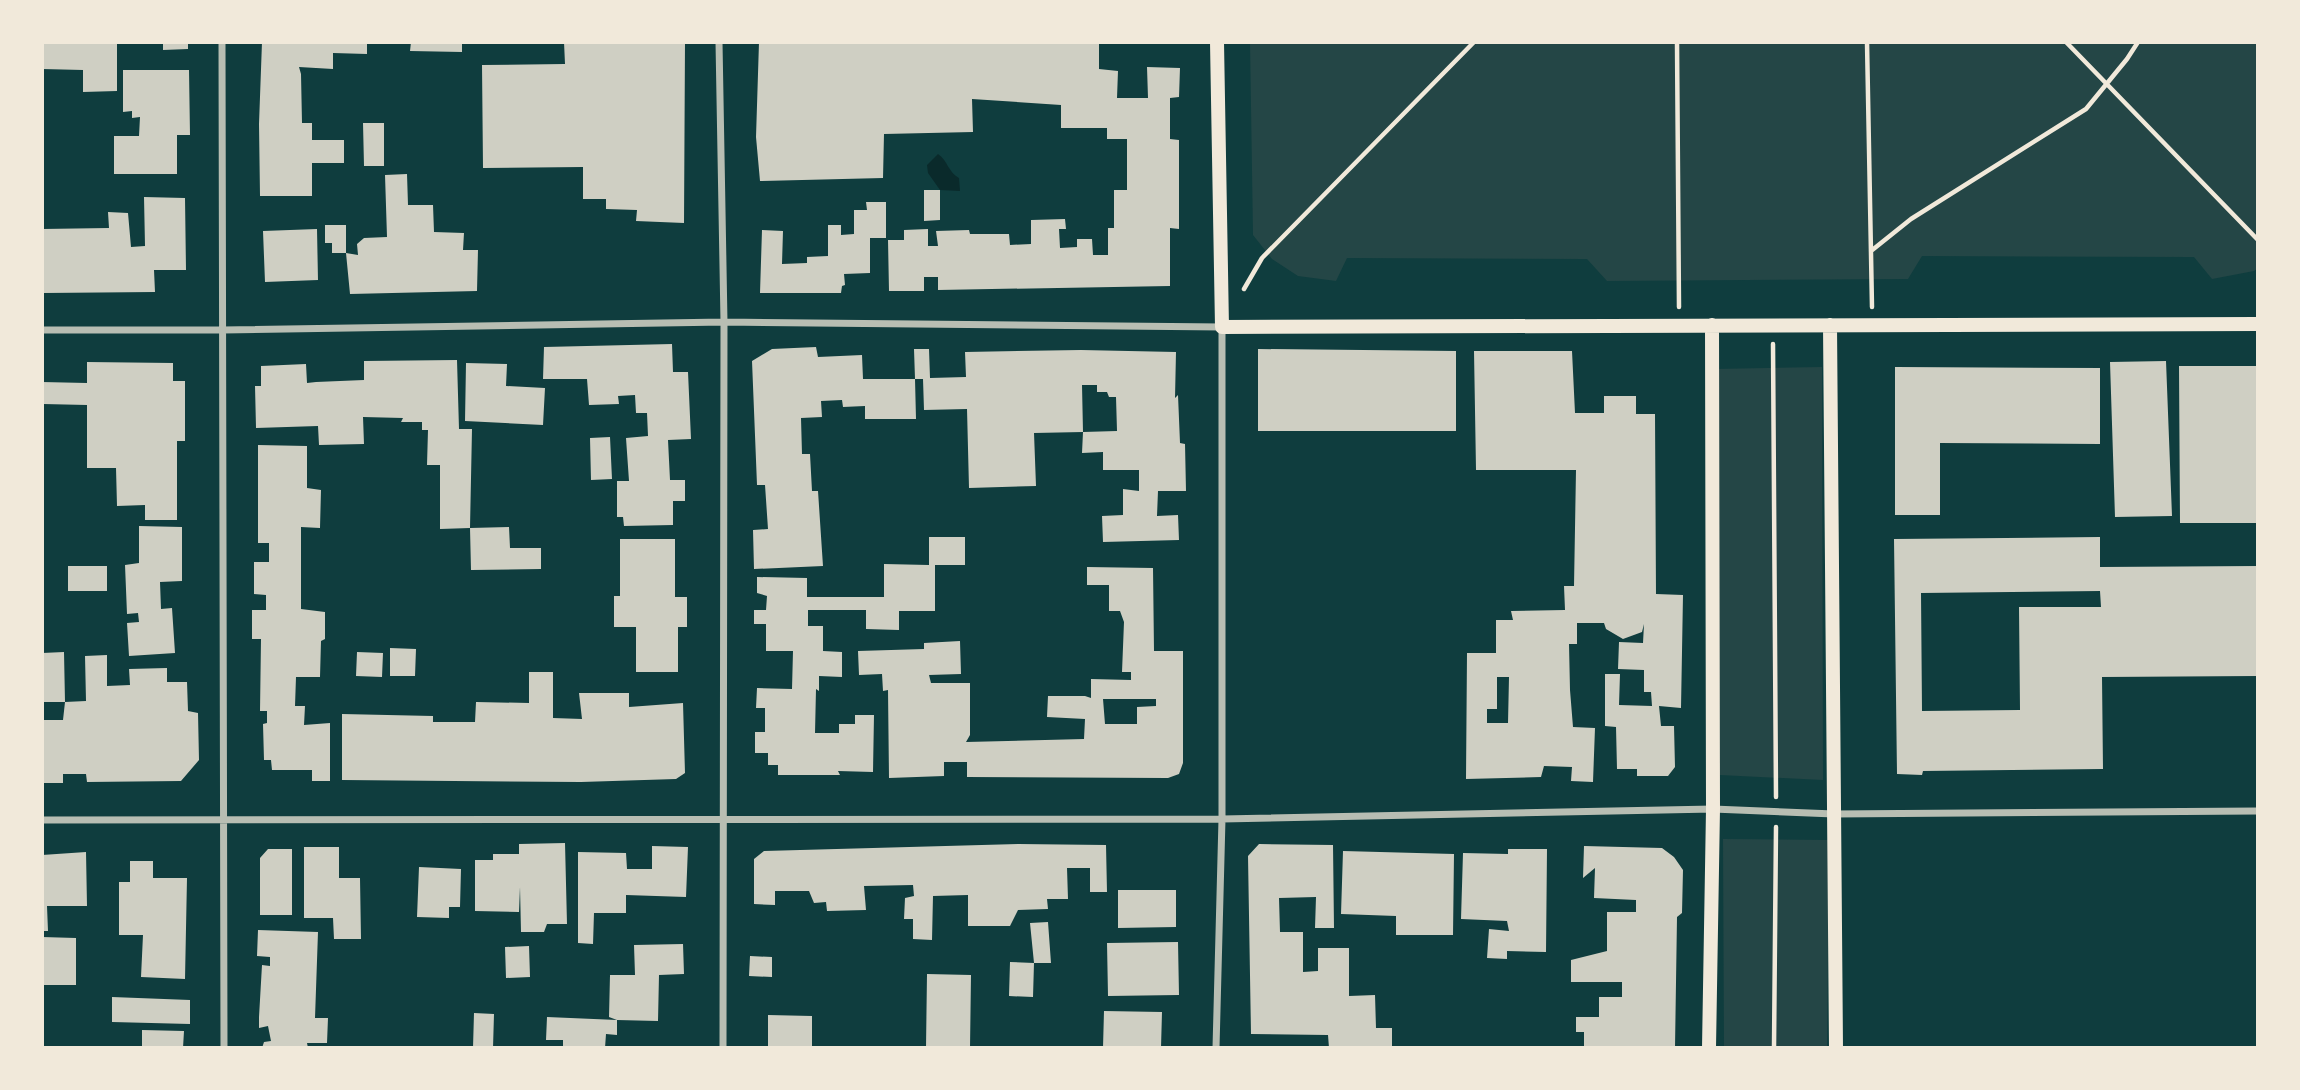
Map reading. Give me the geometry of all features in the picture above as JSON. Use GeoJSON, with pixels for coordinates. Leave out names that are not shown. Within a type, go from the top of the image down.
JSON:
{"type":"FeatureCollection","features":[{"type":"Feature","properties":{"kind":"main road"},"geometry":{"type":"LineString","coordinates":[[1217,42],[1222,327],[2258,324]]}},
{"type":"Feature","properties":{"kind":"main road"},"geometry":{"type":"LineString","coordinates":[[1709,1048],[1713,809],[1712,325]]}},
{"type":"Feature","properties":{"kind":"main road"},"geometry":{"type":"LineString","coordinates":[[1830,325],[1836,1048]]}},
{"type":"Feature","properties":{"kind":"street"},"geometry":{"type":"LineString","coordinates":[[222,42],[224,1048]]}},
{"type":"Feature","properties":{"kind":"street"},"geometry":{"type":"LineString","coordinates":[[719,42],[724,322],[723,1048]]}},
{"type":"Feature","properties":{"kind":"street"},"geometry":{"type":"LineString","coordinates":[[42,330],[223,330],[724,322],[1222,327],[1222,819],[1216,1048]]}},
{"type":"Feature","properties":{"kind":"street"},"geometry":{"type":"LineString","coordinates":[[42,820],[1222,819],[1713,809],[1834,814],[2258,811]]}},
{"type":"Feature","properties":{"kind":"path"},"geometry":{"type":"LineString","coordinates":[[1242,293],[1262,258],[1474,42]]}},
{"type":"Feature","properties":{"kind":"path"},"geometry":{"type":"LineString","coordinates":[[1677,42],[1679,326]]}},
{"type":"Feature","properties":{"kind":"path"},"geometry":{"type":"LineString","coordinates":[[1867,42],[1872,326]]}},
{"type":"Feature","properties":{"kind":"path"},"geometry":{"type":"LineString","coordinates":[[2066,42],[2258,240]]}},
{"type":"Feature","properties":{"kind":"path"},"geometry":{"type":"LineString","coordinates":[[1871,251],[1911,219],[2086,109],[2127,60],[2138,42]]}},
{"type":"Feature","properties":{"kind":"path"},"geometry":{"type":"LineString","coordinates":[[1772,326],[1776,812],[1773,1048]]}},
{"type":"Feature","properties":{"kind":"shaded area"},"geometry":{"type":"Polygon","coordinates":[[[1250,42],[2258,42],[2258,268],[2212,279],[2194,257],[1922,256],[1908,279],[1607,281],[1587,259],[1347,258],[1336,281],[1298,276],[1272,259],[1253,235],[1250,42]]]}},
{"type":"Feature","properties":{"kind":"shaded area"},"geometry":{"type":"Polygon","coordinates":[[[938,154],[959,178],[960,191],[940,190],[928,173],[927,165],[938,154]]]}},
{"type":"Feature","properties":{"kind":"shaded area"},"geometry":{"type":"Polygon","coordinates":[[[1822,367],[1823,780],[1720,775],[1715,369],[1822,367]]]}},
{"type":"Feature","properties":{"kind":"shaded area"},"geometry":{"type":"Polygon","coordinates":[[[1723,839],[1829,840],[1827,1048],[1724,1048],[1723,839]]]}},
{"type":"Feature","properties":{"kind":"building"},"geometry":{"type":"Polygon","coordinates":[[[42,42],[117,42],[117,91],[83,92],[83,70],[42,69],[42,42]]]}},
{"type":"Feature","properties":{"kind":"building"},"geometry":{"type":"Polygon","coordinates":[[[163,42],[188,42],[188,49],[163,50],[163,42]]]}},
{"type":"Feature","properties":{"kind":"building"},"geometry":{"type":"Polygon","coordinates":[[[262,42],[367,42],[367,54],[333,53],[333,69],[299,67],[302,123],[312,123],[312,140],[344,140],[344,163],[312,163],[312,196],[260,196],[262,42]]]}},
{"type":"Feature","properties":{"kind":"building"},"geometry":{"type":"Polygon","coordinates":[[[411,42],[462,42],[462,52],[410,51],[411,42]]]}},
{"type":"Feature","properties":{"kind":"building"},"geometry":{"type":"Polygon","coordinates":[[[564,42],[685,42],[684,223],[636,221],[637,210],[606,209],[606,199],[583,199],[583,167],[483,168],[482,65],[565,64],[564,42]]]}},
{"type":"Feature","properties":{"kind":"building"},"geometry":{"type":"Polygon","coordinates":[[[759,42],[1099,42],[1099,69],[1118,71],[1117,98],[1148,98],[1147,67],[1180,68],[1179,97],[1170,98],[1170,139],[1179,140],[1179,229],[1170,228],[1170,286],[938,290],[938,277],[924,277],[924,291],[889,291],[888,240],[904,240],[904,230],[928,229],[928,246],[938,246],[936,231],[969,230],[970,234],[1009,234],[1010,245],[1031,244],[1031,220],[1065,219],[1066,229],[1059,229],[1060,248],[1077,247],[1077,239],[1092,239],[1093,255],[1108,255],[1108,228],[1114,228],[1114,190],[1127,190],[1127,139],[1107,139],[1107,128],[1061,128],[1061,105],[972,99],[973,132],[884,134],[883,178],[760,181],[756,137],[759,42]]]}},
{"type":"Feature","properties":{"kind":"building"},"geometry":{"type":"Polygon","coordinates":[[[123,70],[189,70],[190,135],[177,135],[177,174],[114,174],[114,136],[139,136],[140,117],[132,118],[132,111],[123,112],[123,70]]]}},
{"type":"Feature","properties":{"kind":"building"},"geometry":{"type":"Polygon","coordinates":[[[363,123],[384,123],[384,166],[364,166],[363,123]]]}},
{"type":"Feature","properties":{"kind":"building"},"geometry":{"type":"Polygon","coordinates":[[[407,174],[408,205],[433,205],[434,232],[464,233],[463,250],[478,250],[477,291],[350,294],[346,253],[358,255],[357,244],[364,238],[387,237],[385,175],[407,174]]]}},
{"type":"Feature","properties":{"kind":"building"},"geometry":{"type":"Polygon","coordinates":[[[924,190],[940,190],[940,220],[924,221],[924,190]]]}},
{"type":"Feature","properties":{"kind":"building"},"geometry":{"type":"Polygon","coordinates":[[[144,197],[185,198],[186,270],[154,270],[155,292],[44,293],[42,229],[109,228],[108,212],[128,213],[131,247],[145,246],[144,197]]]}},
{"type":"Feature","properties":{"kind":"building"},"geometry":{"type":"Polygon","coordinates":[[[866,202],[886,202],[886,238],[870,238],[870,273],[844,274],[845,285],[842,286],[841,293],[760,293],[762,230],[783,231],[782,264],[807,263],[807,257],[828,256],[828,225],[841,225],[841,235],[854,234],[854,210],[867,210],[866,202]]]}},
{"type":"Feature","properties":{"kind":"building"},"geometry":{"type":"Polygon","coordinates":[[[325,225],[346,225],[346,253],[332,253],[332,243],[325,243],[325,225]]]}},
{"type":"Feature","properties":{"kind":"building"},"geometry":{"type":"Polygon","coordinates":[[[317,229],[318,280],[265,282],[263,231],[317,229]]]}},
{"type":"Feature","properties":{"kind":"building"},"geometry":{"type":"Polygon","coordinates":[[[672,344],[673,372],[688,372],[691,439],[668,440],[670,480],[685,480],[685,501],[673,501],[673,525],[624,526],[623,517],[617,517],[617,481],[629,481],[626,438],[648,436],[647,413],[636,413],[635,395],[618,396],[619,404],[589,405],[587,379],[543,379],[544,347],[672,344]]]}},
{"type":"Feature","properties":{"kind":"building"},"geometry":{"type":"Polygon","coordinates":[[[816,347],[818,357],[862,355],[863,379],[915,379],[916,419],[865,419],[865,406],[843,407],[842,400],[821,401],[822,417],[801,418],[802,454],[810,454],[812,491],[818,491],[823,566],[754,569],[753,530],[768,529],[765,485],[757,485],[752,361],[772,349],[816,347]]]}},
{"type":"Feature","properties":{"kind":"building"},"geometry":{"type":"Polygon","coordinates":[[[914,349],[929,349],[930,378],[966,377],[965,352],[1176,352],[1175,398],[1178,395],[1180,443],[1185,444],[1186,491],[1158,491],[1157,516],[1178,515],[1179,540],[1103,542],[1102,516],[1123,515],[1123,489],[1139,491],[1139,470],[1103,470],[1103,452],[1082,453],[1083,432],[1034,433],[1036,486],[969,488],[967,409],[924,410],[923,379],[915,379],[914,349]],[[1082,385],[1083,432],[1117,431],[1116,397],[1109,397],[1107,392],[1097,392],[1097,385],[1082,385]]]}},
{"type":"Feature","properties":{"kind":"building"},"geometry":{"type":"Polygon","coordinates":[[[1258,349],[1456,351],[1456,431],[1258,431],[1258,349]]]}},
{"type":"Feature","properties":{"kind":"building"},"geometry":{"type":"Polygon","coordinates":[[[1474,351],[1572,351],[1575,413],[1604,413],[1604,396],[1636,396],[1636,414],[1655,414],[1656,594],[1683,595],[1681,708],[1659,706],[1661,726],[1674,726],[1675,767],[1668,776],[1637,776],[1637,769],[1617,769],[1616,727],[1605,726],[1605,674],[1620,674],[1619,705],[1652,706],[1651,692],[1644,692],[1644,670],[1618,669],[1619,642],[1643,643],[1644,624],[1642,632],[1623,639],[1606,629],[1604,623],[1577,623],[1577,644],[1569,644],[1573,727],[1595,728],[1593,782],[1571,781],[1572,767],[1544,766],[1541,777],[1466,779],[1467,653],[1496,653],[1496,620],[1513,620],[1511,611],[1565,610],[1564,586],[1574,586],[1576,470],[1476,470],[1474,351]],[[1497,677],[1497,709],[1487,709],[1487,723],[1508,723],[1509,677],[1497,677]]]}},
{"type":"Feature","properties":{"kind":"building"},"geometry":{"type":"Polygon","coordinates":[[[457,360],[459,429],[472,429],[470,528],[440,529],[440,465],[427,465],[428,430],[422,430],[422,422],[401,422],[403,418],[363,417],[364,444],[319,445],[318,426],[256,428],[255,386],[261,386],[261,366],[306,364],[307,383],[364,380],[364,361],[457,360]]]}},
{"type":"Feature","properties":{"kind":"building"},"geometry":{"type":"Polygon","coordinates":[[[2166,361],[2172,516],[2115,517],[2110,362],[2166,361]]]}},
{"type":"Feature","properties":{"kind":"building"},"geometry":{"type":"Polygon","coordinates":[[[87,362],[173,363],[173,381],[185,381],[185,441],[177,441],[177,520],[145,520],[145,505],[117,506],[116,468],[87,468],[87,405],[43,404],[42,382],[87,383],[87,362]]]}},
{"type":"Feature","properties":{"kind":"building"},"geometry":{"type":"Polygon","coordinates":[[[466,363],[507,364],[506,386],[545,388],[543,425],[465,421],[466,363]]]}},
{"type":"Feature","properties":{"kind":"building"},"geometry":{"type":"Polygon","coordinates":[[[2179,366],[2258,366],[2258,523],[2180,523],[2179,366]]]}},
{"type":"Feature","properties":{"kind":"building"},"geometry":{"type":"Polygon","coordinates":[[[1895,367],[2100,368],[2100,444],[1940,443],[1940,515],[1895,515],[1895,367]]]}},
{"type":"Feature","properties":{"kind":"building"},"geometry":{"type":"Polygon","coordinates":[[[610,437],[612,479],[591,480],[590,438],[610,437]]]}},
{"type":"Feature","properties":{"kind":"building"},"geometry":{"type":"Polygon","coordinates":[[[258,445],[307,446],[307,488],[321,490],[320,528],[301,527],[301,609],[325,612],[325,639],[321,641],[320,677],[296,677],[295,706],[305,706],[304,725],[330,723],[330,781],[312,781],[312,770],[272,770],[271,760],[264,760],[263,724],[267,723],[267,711],[260,711],[261,639],[252,639],[252,610],[266,610],[266,595],[254,594],[254,562],[269,562],[269,543],[258,543],[258,445]]]}},
{"type":"Feature","properties":{"kind":"building"},"geometry":{"type":"Polygon","coordinates":[[[139,526],[182,527],[182,581],[160,582],[161,609],[172,608],[175,653],[129,656],[127,623],[139,622],[138,613],[127,614],[125,565],[139,563],[139,526]]]}},
{"type":"Feature","properties":{"kind":"building"},"geometry":{"type":"Polygon","coordinates":[[[509,527],[510,548],[541,548],[541,569],[471,570],[470,528],[509,527]]]}},
{"type":"Feature","properties":{"kind":"building"},"geometry":{"type":"Polygon","coordinates":[[[929,537],[965,537],[965,565],[935,565],[935,611],[899,611],[899,630],[866,629],[866,610],[808,610],[808,626],[823,626],[823,651],[842,652],[842,677],[819,676],[815,733],[839,733],[839,724],[855,724],[855,715],[874,715],[873,772],[838,771],[840,775],[778,775],[778,765],[768,765],[768,753],[755,753],[755,732],[765,732],[765,708],[756,708],[757,688],[792,689],[793,651],[766,651],[766,624],[754,624],[754,610],[766,610],[767,596],[757,593],[757,577],[807,578],[807,597],[884,597],[884,564],[929,565],[929,537]]]}},
{"type":"Feature","properties":{"kind":"building"},"geometry":{"type":"Polygon","coordinates":[[[2100,537],[2100,567],[2258,566],[2258,676],[2102,677],[2103,769],[1923,771],[1922,775],[1897,774],[1894,539],[2100,537]],[[2100,591],[1921,593],[1922,711],[2020,710],[2019,607],[2101,607],[2100,591]]]}},
{"type":"Feature","properties":{"kind":"building"},"geometry":{"type":"Polygon","coordinates":[[[620,539],[675,539],[675,597],[687,597],[687,627],[678,627],[678,672],[636,672],[636,627],[614,627],[614,596],[620,596],[620,539]]]}},
{"type":"Feature","properties":{"kind":"building"},"geometry":{"type":"Polygon","coordinates":[[[68,566],[107,566],[107,591],[68,591],[68,566]]]}},
{"type":"Feature","properties":{"kind":"building"},"geometry":{"type":"Polygon","coordinates":[[[1087,567],[1153,568],[1154,651],[1183,651],[1183,763],[1179,774],[1168,778],[967,777],[967,762],[944,762],[944,776],[889,778],[888,690],[883,691],[882,674],[859,675],[858,651],[924,649],[924,643],[960,641],[961,674],[929,675],[931,683],[970,683],[970,735],[966,742],[1084,739],[1085,719],[1047,717],[1048,696],[1091,698],[1091,679],[1131,680],[1131,672],[1122,672],[1124,622],[1120,611],[1109,611],[1109,585],[1087,585],[1087,567]],[[1103,699],[1105,724],[1137,724],[1137,707],[1156,706],[1156,699],[1103,699]]]}},
{"type":"Feature","properties":{"kind":"building"},"geometry":{"type":"Polygon","coordinates":[[[390,648],[416,649],[415,676],[390,676],[390,648]]]}},
{"type":"Feature","properties":{"kind":"building"},"geometry":{"type":"Polygon","coordinates":[[[64,652],[65,702],[42,702],[42,653],[64,652]]]}},
{"type":"Feature","properties":{"kind":"building"},"geometry":{"type":"Polygon","coordinates":[[[357,652],[383,653],[382,677],[356,676],[357,652]]]}},
{"type":"Feature","properties":{"kind":"building"},"geometry":{"type":"Polygon","coordinates":[[[107,655],[107,686],[130,685],[129,669],[167,668],[167,682],[187,682],[188,711],[198,713],[199,760],[181,781],[87,782],[86,774],[63,774],[63,783],[42,783],[42,720],[63,720],[65,702],[86,701],[85,656],[107,655]]]}},
{"type":"Feature","properties":{"kind":"building"},"geometry":{"type":"Polygon","coordinates":[[[529,672],[553,672],[553,718],[582,719],[579,693],[629,693],[629,707],[683,703],[685,773],[676,779],[581,782],[342,780],[342,714],[433,716],[433,722],[475,722],[476,702],[529,703],[529,672]]]}},
{"type":"Feature","properties":{"kind":"building"},"geometry":{"type":"Polygon","coordinates":[[[565,843],[567,924],[547,924],[544,932],[521,932],[520,887],[519,912],[475,911],[475,860],[493,860],[493,854],[519,854],[519,844],[565,843]]]}},
{"type":"Feature","properties":{"kind":"building"},"geometry":{"type":"Polygon","coordinates":[[[1018,844],[1106,845],[1107,892],[1090,892],[1090,868],[1067,868],[1068,899],[1047,899],[1048,909],[1018,910],[1010,926],[968,926],[968,895],[933,896],[932,940],[913,939],[913,919],[904,919],[905,898],[914,896],[913,885],[864,886],[866,910],[827,911],[826,902],[814,903],[809,891],[775,891],[775,905],[754,904],[754,859],[764,851],[1018,844]]]}},
{"type":"Feature","properties":{"kind":"building"},"geometry":{"type":"Polygon","coordinates":[[[1259,844],[1333,845],[1334,928],[1315,928],[1316,897],[1279,898],[1280,932],[1303,932],[1303,972],[1318,971],[1318,948],[1349,948],[1349,996],[1375,995],[1376,1028],[1392,1028],[1392,1048],[1329,1048],[1328,1035],[1251,1034],[1248,856],[1259,844]]]}},
{"type":"Feature","properties":{"kind":"building"},"geometry":{"type":"Polygon","coordinates":[[[652,846],[688,847],[686,897],[626,895],[626,913],[594,913],[593,944],[578,943],[578,852],[626,853],[627,869],[652,869],[652,846]]]}},
{"type":"Feature","properties":{"kind":"building"},"geometry":{"type":"Polygon","coordinates":[[[1584,846],[1662,848],[1674,857],[1683,870],[1682,913],[1677,917],[1675,1048],[1584,1048],[1584,1032],[1576,1032],[1576,1017],[1599,1017],[1599,997],[1622,997],[1622,982],[1571,982],[1571,960],[1607,951],[1607,912],[1636,912],[1636,900],[1594,898],[1595,868],[1583,878],[1584,846]]]}},
{"type":"Feature","properties":{"kind":"building"},"geometry":{"type":"Polygon","coordinates":[[[304,847],[339,847],[339,878],[360,878],[361,939],[334,939],[333,918],[304,918],[304,847]]]}},
{"type":"Feature","properties":{"kind":"building"},"geometry":{"type":"Polygon","coordinates":[[[268,849],[292,849],[292,915],[260,915],[260,858],[268,849]]]}},
{"type":"Feature","properties":{"kind":"building"},"geometry":{"type":"Polygon","coordinates":[[[1508,849],[1547,849],[1546,952],[1507,951],[1507,959],[1487,958],[1489,929],[1509,931],[1507,921],[1461,919],[1463,853],[1508,854],[1508,849]]]}},
{"type":"Feature","properties":{"kind":"building"},"geometry":{"type":"Polygon","coordinates":[[[1343,851],[1454,854],[1453,935],[1396,935],[1396,916],[1341,914],[1343,851]]]}},
{"type":"Feature","properties":{"kind":"building"},"geometry":{"type":"Polygon","coordinates":[[[86,852],[87,906],[47,906],[48,931],[42,931],[42,855],[86,852]]]}},
{"type":"Feature","properties":{"kind":"building"},"geometry":{"type":"Polygon","coordinates":[[[130,861],[153,861],[153,878],[187,878],[185,979],[141,977],[143,935],[119,935],[119,882],[130,882],[130,861]]]}},
{"type":"Feature","properties":{"kind":"building"},"geometry":{"type":"Polygon","coordinates":[[[419,867],[461,869],[460,907],[449,907],[449,918],[417,917],[419,867]]]}},
{"type":"Feature","properties":{"kind":"building"},"geometry":{"type":"Polygon","coordinates":[[[1118,890],[1176,890],[1176,927],[1118,928],[1118,890]]]}},
{"type":"Feature","properties":{"kind":"building"},"geometry":{"type":"Polygon","coordinates":[[[1048,922],[1051,963],[1034,963],[1030,923],[1048,922]]]}},
{"type":"Feature","properties":{"kind":"building"},"geometry":{"type":"Polygon","coordinates":[[[258,930],[318,932],[315,1018],[328,1018],[327,1043],[307,1043],[308,1048],[262,1048],[264,1042],[271,1041],[268,1026],[259,1028],[262,965],[270,966],[270,957],[257,956],[258,930]]]}},
{"type":"Feature","properties":{"kind":"building"},"geometry":{"type":"Polygon","coordinates":[[[42,937],[76,938],[76,985],[42,985],[42,937]]]}},
{"type":"Feature","properties":{"kind":"building"},"geometry":{"type":"Polygon","coordinates":[[[1178,942],[1179,995],[1108,996],[1107,943],[1178,942]]]}},
{"type":"Feature","properties":{"kind":"building"},"geometry":{"type":"Polygon","coordinates":[[[683,944],[684,974],[659,975],[658,1021],[617,1020],[609,1017],[610,975],[635,975],[634,945],[683,944]]]}},
{"type":"Feature","properties":{"kind":"building"},"geometry":{"type":"Polygon","coordinates":[[[529,946],[530,977],[506,978],[505,947],[529,946]]]}},
{"type":"Feature","properties":{"kind":"building"},"geometry":{"type":"Polygon","coordinates":[[[750,956],[772,957],[772,977],[749,976],[750,956]]]}},
{"type":"Feature","properties":{"kind":"building"},"geometry":{"type":"Polygon","coordinates":[[[1010,962],[1034,963],[1033,997],[1009,996],[1010,962]]]}},
{"type":"Feature","properties":{"kind":"building"},"geometry":{"type":"Polygon","coordinates":[[[927,974],[971,975],[970,1048],[926,1048],[927,974]]]}},
{"type":"Feature","properties":{"kind":"building"},"geometry":{"type":"Polygon","coordinates":[[[112,997],[190,1000],[190,1024],[112,1022],[112,997]]]}},
{"type":"Feature","properties":{"kind":"building"},"geometry":{"type":"Polygon","coordinates":[[[1104,1011],[1162,1012],[1161,1048],[1103,1048],[1104,1011]]]}},
{"type":"Feature","properties":{"kind":"building"},"geometry":{"type":"Polygon","coordinates":[[[474,1013],[494,1014],[493,1048],[473,1048],[474,1013]]]}},
{"type":"Feature","properties":{"kind":"building"},"geometry":{"type":"Polygon","coordinates":[[[768,1015],[812,1016],[812,1048],[768,1048],[768,1015]]]}},
{"type":"Feature","properties":{"kind":"building"},"geometry":{"type":"Polygon","coordinates":[[[547,1017],[617,1020],[617,1035],[606,1034],[605,1048],[563,1048],[563,1040],[546,1040],[547,1017]]]}},
{"type":"Feature","properties":{"kind":"building"},"geometry":{"type":"Polygon","coordinates":[[[142,1030],[184,1031],[183,1048],[142,1048],[142,1030]]]}}]}
